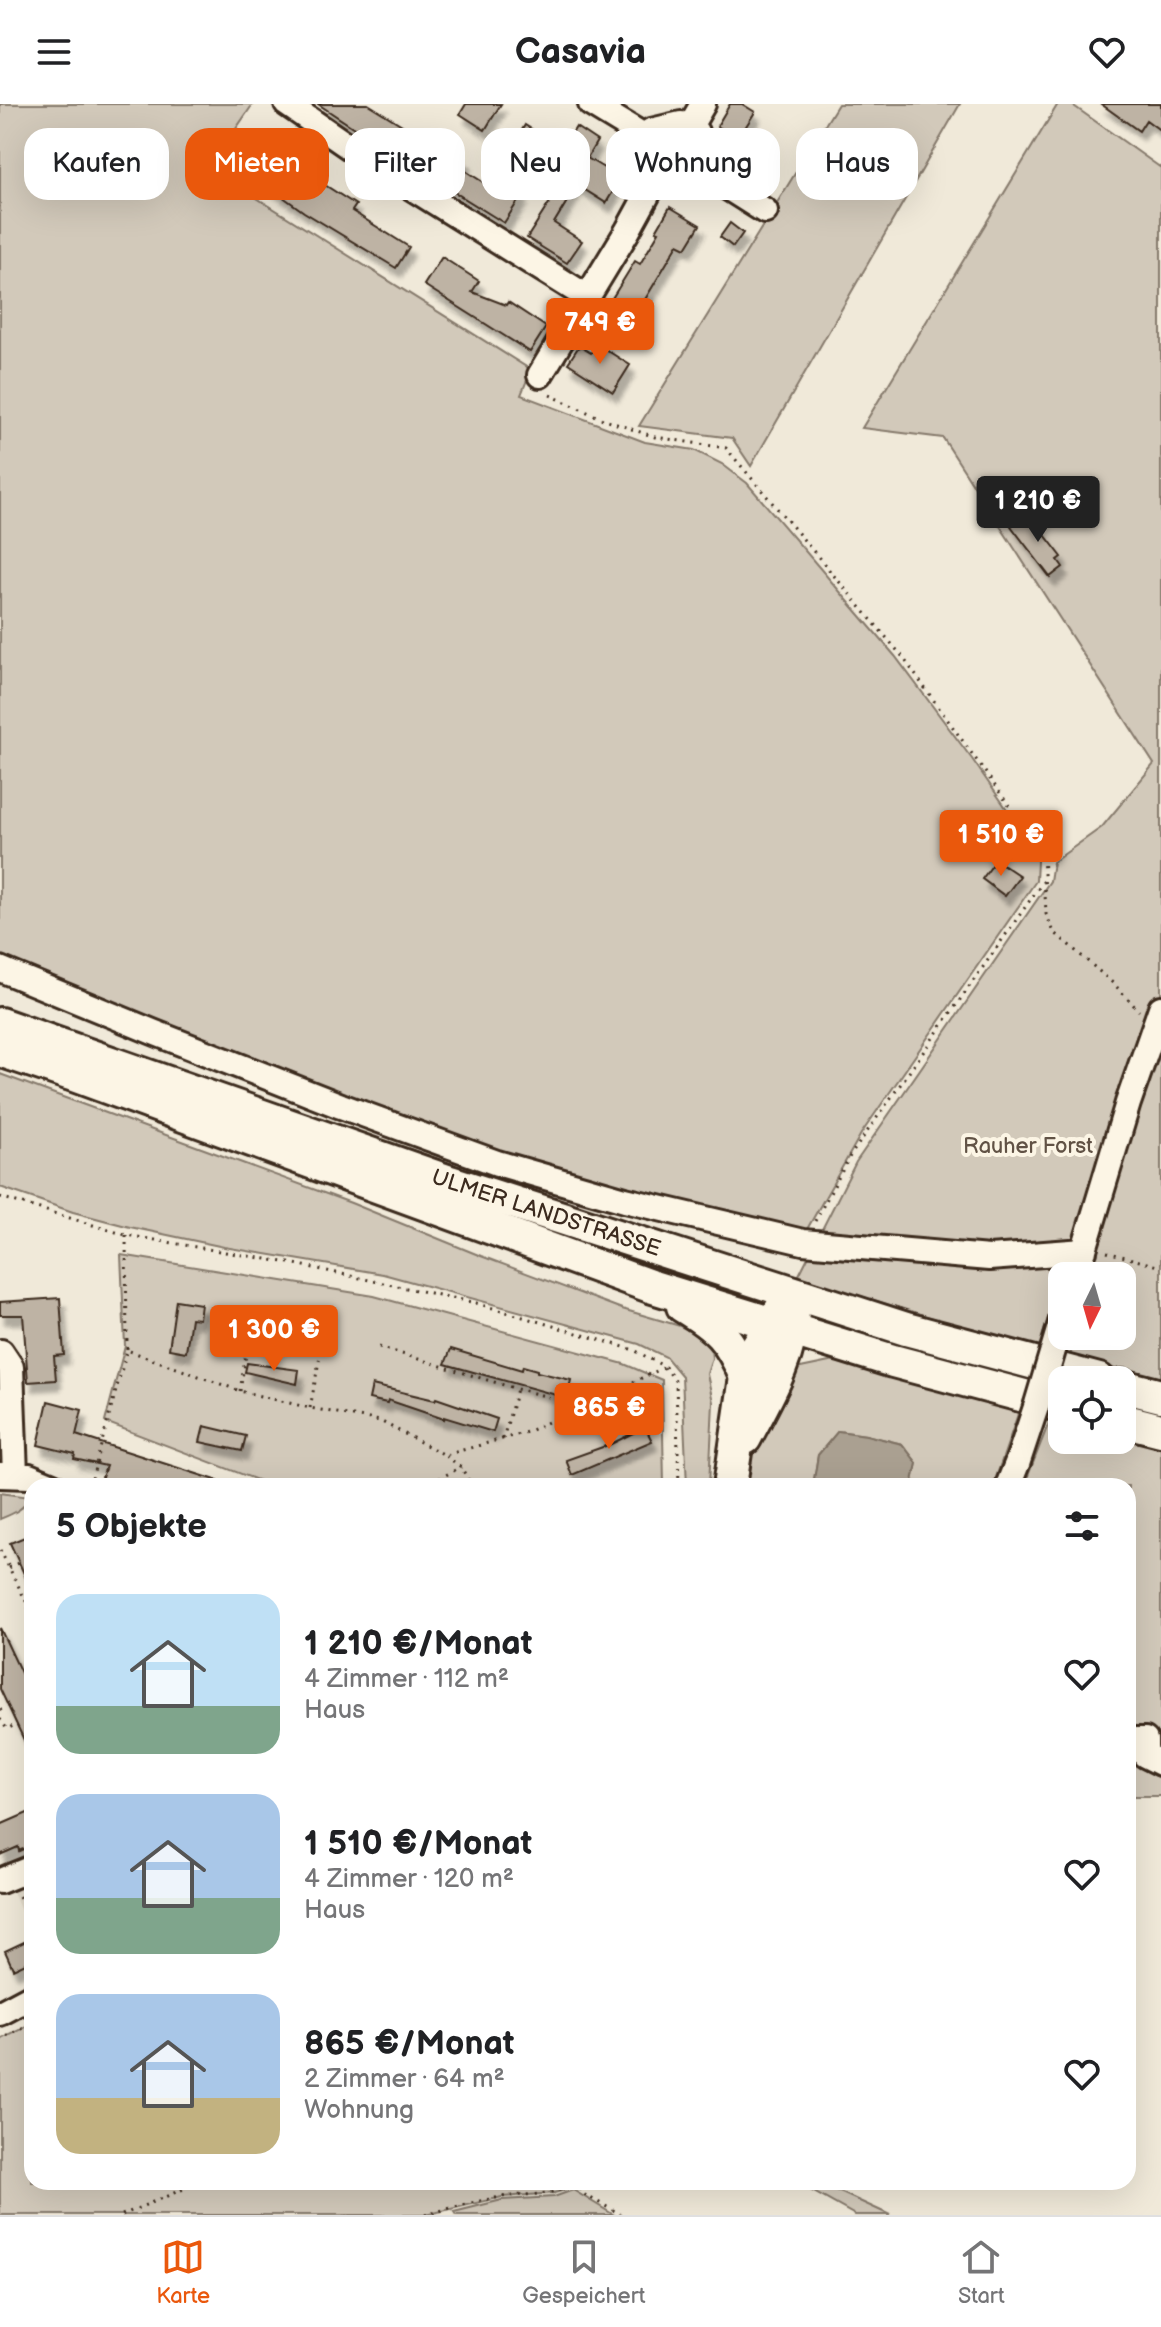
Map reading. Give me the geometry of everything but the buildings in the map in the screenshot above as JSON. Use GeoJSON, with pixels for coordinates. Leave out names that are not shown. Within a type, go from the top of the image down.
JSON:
{"type":"FeatureCollection","features":[{"type":"Feature","properties":{"kind":"main road","name":"ULMER LANDSTRASSE"},"geometry":{"type":"LineString","coordinates":[[0,1024],[450,1182],[906,1329],[1048,1367]]}},
{"type":"Feature","properties":{"kind":"main road","name":"ULMER LANDSTRASSE"},"geometry":{"type":"LineString","coordinates":[[0,1050],[650,1286],[781,1328],[1048,1403]]}},
{"type":"Feature","properties":{"kind":"main road"},"geometry":{"type":"LineString","coordinates":[[650,1286],[711,1323],[727,1340],[746,1377]]}},
{"type":"Feature","properties":{"kind":"main road"},"geometry":{"type":"LineString","coordinates":[[732,1471],[781,1368],[781,1328],[794,1292]]}},
{"type":"Feature","properties":{"kind":"main road"},"geometry":{"type":"LineString","coordinates":[[732,1471],[746,1377],[757,1348],[781,1328]]}},
{"type":"Feature","properties":{"kind":"main road"},"geometry":{"type":"LineString","coordinates":[[1136,1390],[1161,1396]]}},
{"type":"Feature","properties":{"kind":"main road"},"geometry":{"type":"LineString","coordinates":[[1136,1424],[1161,1430]]}},
{"type":"Feature","properties":{"kind":"street"},"geometry":{"type":"LineString","coordinates":[[287,104],[371,162],[587,297]]}},
{"type":"Feature","properties":{"kind":"street"},"geometry":{"type":"LineString","coordinates":[[591,104],[631,128]]}},
{"type":"Feature","properties":{"kind":"street"},"geometry":{"type":"LineString","coordinates":[[664,128],[681,124],[689,128],[703,104]]}},
{"type":"Feature","properties":{"kind":"street"},"geometry":{"type":"LineString","coordinates":[[540,375],[644,200]]}},
{"type":"Feature","properties":{"kind":"street"},"geometry":{"type":"LineString","coordinates":[[748,200],[765,211]]}},
{"type":"Feature","properties":{"kind":"street"},"geometry":{"type":"LineString","coordinates":[[0,969],[326,1100],[497,1163],[625,1200],[803,1242],[989,1258],[1092,1251]]}},
{"type":"Feature","properties":{"kind":"street"},"geometry":{"type":"LineString","coordinates":[[1085,1262],[1092,1251],[1157,1018]]}},
{"type":"Feature","properties":{"kind":"street"},"geometry":{"type":"LineString","coordinates":[[1011,1478],[1053,1350]]}},
{"type":"Feature","properties":{"kind":"street"},"geometry":{"type":"LineString","coordinates":[[1,1352],[11,1367],[7,1475],[34,1478]]}},
{"type":"Feature","properties":{"kind":"street"},"geometry":{"type":"LineString","coordinates":[[0,2013],[24,2000]]}},
{"type":"Feature","properties":{"kind":"path"},"geometry":{"type":"LineString","coordinates":[[540,375],[533,386],[605,420],[655,437],[726,448],[902,656],[1043,853],[1046,914],[1054,932],[1157,1018]]}},
{"type":"Feature","properties":{"kind":"path"},"geometry":{"type":"LineString","coordinates":[[803,1242],[850,1156],[1045,879]]}},
{"type":"Feature","properties":{"kind":"path"},"geometry":{"type":"LineString","coordinates":[[0,1197],[126,1235],[295,1264],[476,1303],[634,1350],[665,1367],[676,1382],[679,1478]]}},
{"type":"Feature","properties":{"kind":"path"},"geometry":{"type":"LineString","coordinates":[[92,1478],[127,1350],[126,1235]]}},
{"type":"Feature","properties":{"kind":"path"},"geometry":{"type":"LineString","coordinates":[[1092,1251],[1113,1252],[1161,1267]]}},
{"type":"Feature","properties":{"kind":"path"},"geometry":{"type":"LineString","coordinates":[[240,1391],[250,1329]]}},
{"type":"Feature","properties":{"kind":"path"},"geometry":{"type":"LineString","coordinates":[[310,1408],[324,1335]]}},
{"type":"Feature","properties":{"kind":"path"},"geometry":{"type":"LineString","coordinates":[[379,1347],[549,1397]]}},
{"type":"Feature","properties":{"kind":"path"},"geometry":{"type":"LineString","coordinates":[[127,1350],[240,1391],[380,1421],[445,1455],[461,1467],[467,1478]]}},
{"type":"Feature","properties":{"kind":"path"},"geometry":{"type":"LineString","coordinates":[[445,1455],[527,1432],[665,1367]]}},
{"type":"Feature","properties":{"kind":"path"},"geometry":{"type":"LineString","coordinates":[[503,1439],[517,1389]]}},
{"type":"Feature","properties":{"kind":"path"},"geometry":{"type":"LineString","coordinates":[[440,1478],[461,1467]]}},
{"type":"Feature","properties":{"kind":"path"},"geometry":{"type":"LineString","coordinates":[[0,1550],[24,1597]]}},
{"type":"Feature","properties":{"kind":"path"},"geometry":{"type":"LineString","coordinates":[[9,1568],[18,1563]]}},
{"type":"Feature","properties":{"kind":"path"},"geometry":{"type":"LineString","coordinates":[[18,1585],[24,1582]]}},
{"type":"Feature","properties":{"kind":"path"},"geometry":{"type":"LineString","coordinates":[[0,1710],[8,1706]]}},
{"type":"Feature","properties":{"kind":"path"},"geometry":{"type":"LineString","coordinates":[[0,1719],[7,1729],[17,1724]]}},
{"type":"Feature","properties":{"kind":"path"},"geometry":{"type":"LineString","coordinates":[[14,1876],[24,1904]]}},
{"type":"Feature","properties":{"kind":"path"},"geometry":{"type":"LineString","coordinates":[[0,2040],[24,2028]]}},
{"type":"Feature","properties":{"kind":"path"},"geometry":{"type":"LineString","coordinates":[[122,2215],[181,2190]]}},
{"type":"Feature","properties":{"kind":"path"},"geometry":{"type":"LineString","coordinates":[[425,2215],[502,2197],[565,2190]]}},
{"type":"Feature","properties":{"kind":"path"},"geometry":{"type":"LineString","coordinates":[[580,2190],[622,2215]]}},
{"type":"Feature","properties":{"kind":"shaded area"},"geometry":{"type":"Polygon","coordinates":[[[838,1431],[902,1444],[917,1463],[914,1478],[814,1478],[818,1455],[838,1431]]]}},
{"type":"Feature","properties":{"kind":"shaded area"},"geometry":{"type":"Polygon","coordinates":[[[24,1871],[24,1919],[7,1878],[24,1871]]]}},
{"type":"Feature","properties":{"kind":"green space"},"geometry":{"type":"Polygon","coordinates":[[[0,104],[253,104],[236,128],[185,128],[185,200],[260,200],[531,370],[521,395],[645,442],[694,450],[722,464],[747,483],[895,656],[1034,848],[1037,861],[1036,881],[861,1134],[802,1238],[562,1171],[436,1130],[0,962],[0,104]]]}},
{"type":"Feature","properties":{"kind":"green space"},"geometry":{"type":"Polygon","coordinates":[[[838,104],[960,104],[918,177],[918,128],[823,128],[838,104]]]}},
{"type":"Feature","properties":{"kind":"green space","name":"Rauher Forst"},"geometry":{"type":"Polygon","coordinates":[[[1058,104],[1071,104],[1161,168],[1161,1380],[1136,1374],[1136,1366],[1102,1366],[1069,1358],[1072,1350],[1136,1350],[1136,1262],[1048,1262],[1048,1318],[1038,1350],[798,1277],[856,1162],[1050,881],[1053,862],[1102,827],[1154,764],[943,438],[862,428],[1058,104]]]}},
{"type":"Feature","properties":{"kind":"green space"},"geometry":{"type":"Polygon","coordinates":[[[796,172],[796,200],[905,200],[751,466],[732,438],[639,426],[796,172]]]}},
{"type":"Feature","properties":{"kind":"green space"},"geometry":{"type":"Polygon","coordinates":[[[0,1074],[351,1203],[622,1309],[680,1326],[710,1341],[712,1358],[707,1374],[713,1402],[709,1478],[687,1478],[682,1376],[666,1357],[639,1344],[383,1274],[224,1247],[130,1227],[73,1212],[0,1187],[0,1074]]]}},
{"type":"Feature","properties":{"kind":"green space"},"geometry":{"type":"Polygon","coordinates":[[[121,1255],[374,1296],[624,1364],[662,1380],[664,1478],[252,1478],[105,1422],[125,1346],[121,1255]]]}},
{"type":"Feature","properties":{"kind":"green space"},"geometry":{"type":"Polygon","coordinates":[[[839,1360],[1019,1411],[996,1478],[914,1478],[917,1463],[902,1444],[838,1431],[818,1455],[814,1478],[745,1478],[752,1450],[796,1369],[839,1360]]]}},
{"type":"Feature","properties":{"kind":"green space"},"geometry":{"type":"Polygon","coordinates":[[[1048,1425],[1048,1454],[1136,1454],[1136,1441],[1161,1447],[1161,1796],[1136,1796],[1136,1478],[1027,1478],[1048,1425]]]}},
{"type":"Feature","properties":{"kind":"green space"},"geometry":{"type":"Polygon","coordinates":[[[0,1493],[24,1496],[21,1508],[0,1519],[0,1493]]]}},
{"type":"Feature","properties":{"kind":"green space"},"geometry":{"type":"Polygon","coordinates":[[[24,2028],[24,2190],[565,2190],[502,2197],[425,2215],[0,2215],[0,2040],[24,2028]]]}},
{"type":"Feature","properties":{"kind":"green space"},"geometry":{"type":"Polygon","coordinates":[[[573,2190],[614,2215],[456,2215],[454,2212],[502,2200],[554,2197],[573,2190]]]}},
{"type":"Feature","properties":{"kind":"green space"},"geometry":{"type":"Polygon","coordinates":[[[810,2190],[835,2190],[890,2215],[855,2215],[810,2190]]]}}]}
